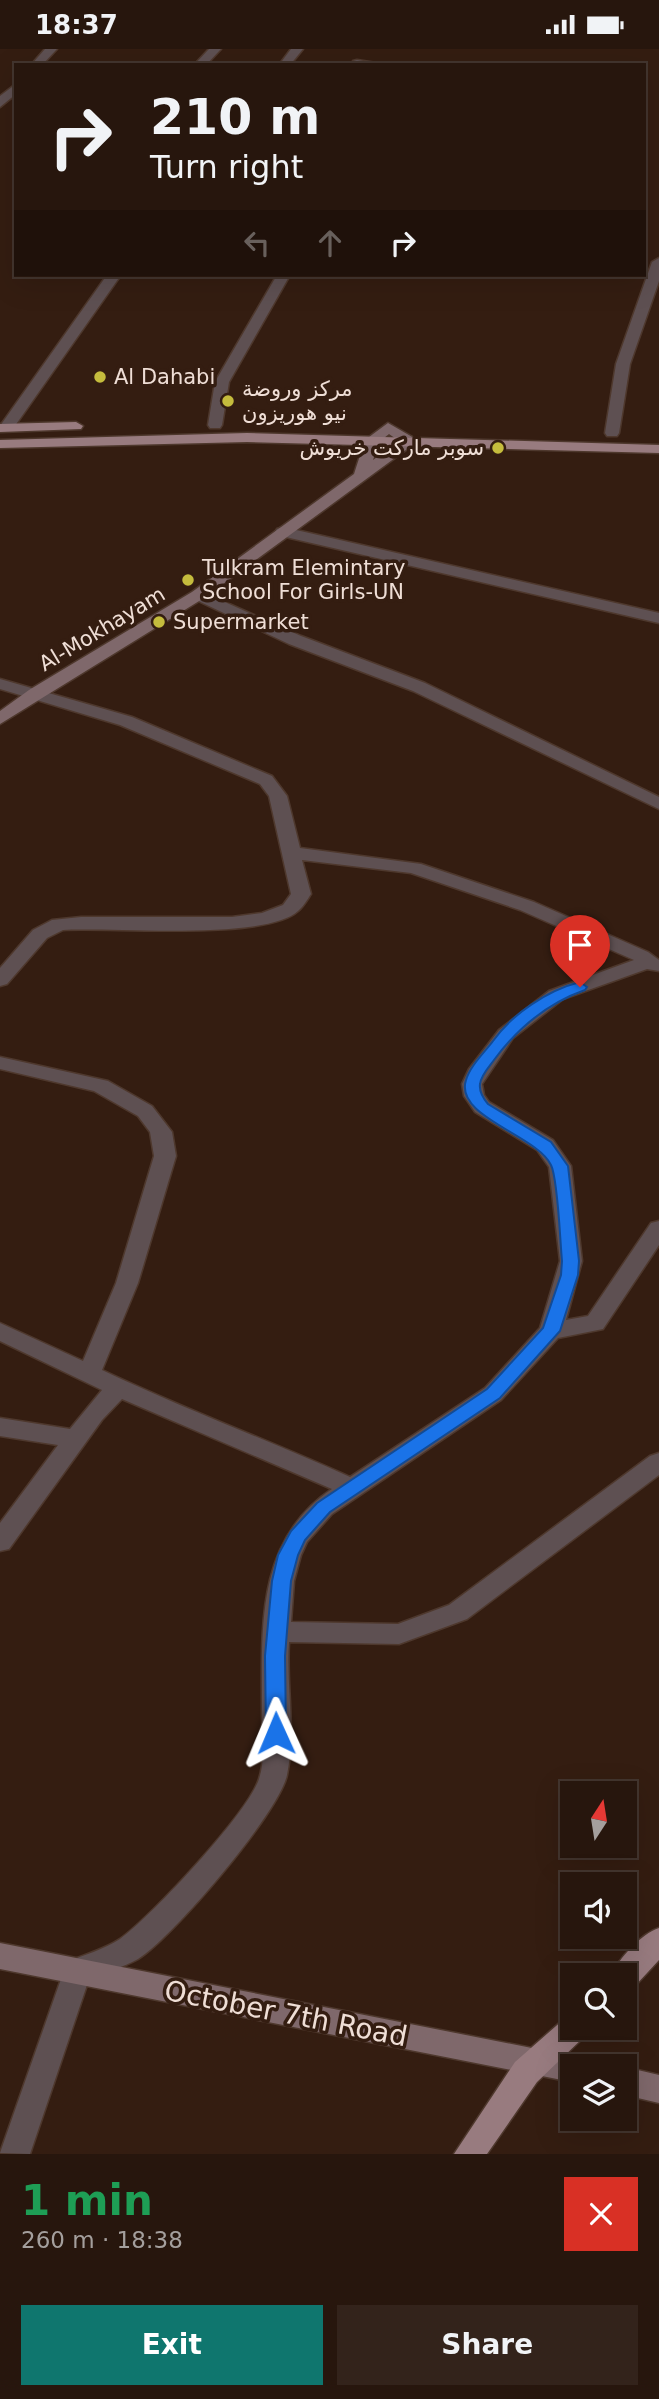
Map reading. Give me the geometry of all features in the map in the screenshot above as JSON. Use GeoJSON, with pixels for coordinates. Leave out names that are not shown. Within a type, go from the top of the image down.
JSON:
{"type":"FeatureCollection","features":[{"type":"Feature","properties":{"kind":"main road"},"geometry":{"type":"LineString","coordinates":[[2,428],[215,425],[659,435]]}},
{"type":"Feature","properties":{"kind":"main road"},"geometry":{"type":"LineString","coordinates":[[0,444],[147,436],[659,449]]}},
{"type":"Feature","properties":{"kind":"main road"},"geometry":{"type":"LineString","coordinates":[[637,1964],[659,1940]]}},
{"type":"Feature","properties":{"kind":"main road"},"geometry":{"type":"LineString","coordinates":[[469,2154],[526,2072],[560,2040]]}},
{"type":"Feature","properties":{"kind":"street"},"geometry":{"type":"LineString","coordinates":[[38,63],[51,49]]}},
{"type":"Feature","properties":{"kind":"street"},"geometry":{"type":"LineString","coordinates":[[201,63],[215,49]]}},
{"type":"Feature","properties":{"kind":"street"},"geometry":{"type":"LineString","coordinates":[[286,63],[297,49]]}},
{"type":"Feature","properties":{"kind":"street"},"geometry":{"type":"LineString","coordinates":[[1,101],[14,89]]}},
{"type":"Feature","properties":{"kind":"street"},"geometry":{"type":"LineString","coordinates":[[612,433],[623,363],[659,262]]}},
{"type":"Feature","properties":{"kind":"street"},"geometry":{"type":"LineString","coordinates":[[2,428],[113,277]]}},
{"type":"Feature","properties":{"kind":"street"},"geometry":{"type":"LineString","coordinates":[[215,425],[222,382],[282,277]]}},
{"type":"Feature","properties":{"kind":"street"},"geometry":{"type":"LineString","coordinates":[[362,474],[372,440],[388,427],[409,441]]}},
{"type":"Feature","properties":{"kind":"street","name":"Al-Mokhayam"},"geometry":{"type":"LineString","coordinates":[[0,719],[198,595],[409,441]]}},
{"type":"Feature","properties":{"kind":"street"},"geometry":{"type":"LineString","coordinates":[[283,532],[659,618]]}},
{"type":"Feature","properties":{"kind":"street"},"geometry":{"type":"LineString","coordinates":[[198,595],[295,640],[419,687],[659,804]]}},
{"type":"Feature","properties":{"kind":"street"},"geometry":{"type":"LineString","coordinates":[[0,684],[126,721],[266,780],[278,796],[301,894],[300,903],[282,916],[206,925],[59,924],[40,934],[4,969]]}},
{"type":"Feature","properties":{"kind":"street"},"geometry":{"type":"LineString","coordinates":[[291,853],[414,867],[527,906],[654,966]]}},
{"type":"Feature","properties":{"kind":"street"},"geometry":{"type":"LineString","coordinates":[[15,2154],[77,1971],[127,1950],[150,1933],[233,1840],[262,1803],[273,1778],[276,1758],[277,1632],[281,1581],[288,1555],[298,1536],[323,1507],[493,1394],[551,1331],[569,1275],[570,1261],[560,1166],[545,1145],[482,1107],[474,1096],[472,1084],[476,1074],[506,1034],[556,995],[654,966]]}},
{"type":"Feature","properties":{"kind":"street"},"geometry":{"type":"LineString","coordinates":[[0,1063],[101,1086],[145,1111],[161,1132],[165,1156],[127,1283],[89,1374]]}},
{"type":"Feature","properties":{"kind":"street"},"geometry":{"type":"LineString","coordinates":[[551,1331],[595,1323],[659,1228]]}},
{"type":"Feature","properties":{"kind":"street"},"geometry":{"type":"LineString","coordinates":[[0,1331],[169,1412],[260,1446],[352,1488]]}},
{"type":"Feature","properties":{"kind":"street"},"geometry":{"type":"LineString","coordinates":[[0,1542],[117,1388]]}},
{"type":"Feature","properties":{"kind":"street"},"geometry":{"type":"LineString","coordinates":[[0,1427],[76,1439]]}},
{"type":"Feature","properties":{"kind":"street"},"geometry":{"type":"LineString","coordinates":[[277,1632],[398,1634],[458,1612],[659,1462]]}},
{"type":"Feature","properties":{"kind":"street","name":"October 7th Road"},"geometry":{"type":"LineString","coordinates":[[0,1956],[560,2066]]}},
{"type":"Feature","properties":{"kind":"street"},"geometry":{"type":"LineString","coordinates":[[637,2084],[659,2089]]}},
{"type":"Feature","properties":{"kind":"place","name":"Al Dahabi"},"geometry":{"type":"Point","coordinates":[100,377]}},
{"type":"Feature","properties":{"kind":"place","name":"مركز وروضة نيو هوريزون"},"geometry":{"type":"Point","coordinates":[228,401]}},
{"type":"Feature","properties":{"kind":"place","name":"سوبر ماركت خريوش"},"geometry":{"type":"Point","coordinates":[498,448]}},
{"type":"Feature","properties":{"kind":"place","name":"Tulkram Elemintary School For Girls-UN"},"geometry":{"type":"Point","coordinates":[188,580]}},
{"type":"Feature","properties":{"kind":"place","name":"Supermarket"},"geometry":{"type":"Point","coordinates":[159,622]}},
{"type":"Feature","properties":{"kind":"route"},"geometry":{"type":"LineString","coordinates":[[276,1733],[275,1656],[281,1581],[288,1555],[298,1536],[323,1507],[493,1394],[551,1331],[569,1275],[570,1261],[560,1166],[545,1145],[482,1107],[474,1096],[472,1084],[476,1074],[506,1034],[556,995],[580,987]]}}]}
